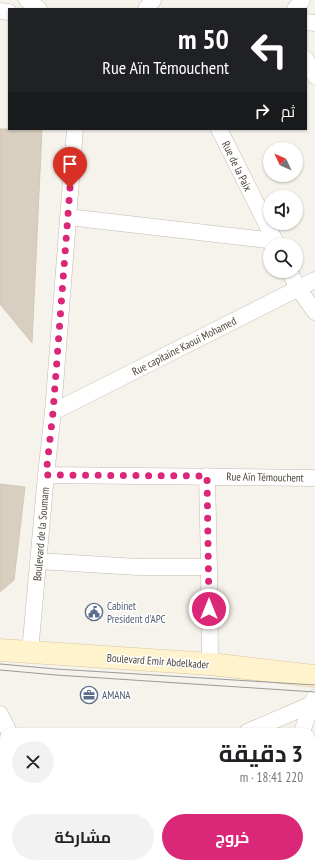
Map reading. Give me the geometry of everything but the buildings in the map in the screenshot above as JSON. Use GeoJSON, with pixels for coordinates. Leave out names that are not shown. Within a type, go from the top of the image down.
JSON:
{"type":"FeatureCollection","features":[{"type":"Feature","properties":{"kind":"main road","name":"Boulevard Emir Abdelkader"},"geometry":{"type":"LineString","coordinates":[[0,650],[210,664],[315,676]]}},
{"type":"Feature","properties":{"kind":"street"},"geometry":{"type":"LineString","coordinates":[[27,0],[38,8]]}},
{"type":"Feature","properties":{"kind":"street"},"geometry":{"type":"LineString","coordinates":[[147,8],[153,0]]}},
{"type":"Feature","properties":{"kind":"street"},"geometry":{"type":"LineString","coordinates":[[296,8],[302,0]]}},
{"type":"Feature","properties":{"kind":"street"},"geometry":{"type":"LineString","coordinates":[[307,61],[315,76]]}},
{"type":"Feature","properties":{"kind":"street","name":"Boulevard de la Soumam"},"geometry":{"type":"LineString","coordinates":[[30,652],[53,412],[74,130]]}},
{"type":"Feature","properties":{"kind":"street","name":"Rue de la Paix"},"geometry":{"type":"LineString","coordinates":[[220,130],[274,238]]}},
{"type":"Feature","properties":{"kind":"street"},"geometry":{"type":"LineString","coordinates":[[68,217],[263,241]]}},
{"type":"Feature","properties":{"kind":"street"},"geometry":{"type":"LineString","coordinates":[[293,278],[315,312]]}},
{"type":"Feature","properties":{"kind":"street","name":"Rue capitaine Kaoui Mohamed"},"geometry":{"type":"LineString","coordinates":[[53,412],[315,280]]}},
{"type":"Feature","properties":{"kind":"street","name":"Rue Aïn Témouchent"},"geometry":{"type":"LineString","coordinates":[[46,475],[315,478]]}},
{"type":"Feature","properties":{"kind":"street"},"geometry":{"type":"LineString","coordinates":[[207,476],[210,664]]}},
{"type":"Feature","properties":{"kind":"street"},"geometry":{"type":"LineString","coordinates":[[38,561],[138,567],[209,568]]}},
{"type":"Feature","properties":{"kind":"street"},"geometry":{"type":"LineString","coordinates":[[255,728],[314,700]]}},
{"type":"Feature","properties":{"kind":"street"},"geometry":{"type":"LineString","coordinates":[[304,728],[314,700]]}},
{"type":"Feature","properties":{"kind":"street"},"geometry":{"type":"LineString","coordinates":[[0,714],[7,728]]}},
{"type":"Feature","properties":{"kind":"tram line"},"geometry":{"type":"LineString","coordinates":[[0,664],[56,669],[315,685]]}},
{"type":"Feature","properties":{"kind":"tram line"},"geometry":{"type":"LineString","coordinates":[[0,670],[315,692]]}},
{"type":"Feature","properties":{"kind":"place","name":"Cabinet President d'APC"},"geometry":{"type":"Point","coordinates":[94,612]}},
{"type":"Feature","properties":{"kind":"place","name":"AMANA"},"geometry":{"type":"Point","coordinates":[89,695]}},
{"type":"Feature","properties":{"kind":"route"},"geometry":{"type":"LineString","coordinates":[[70,188],[53,412],[46,475],[207,476],[209,609]]}}]}
